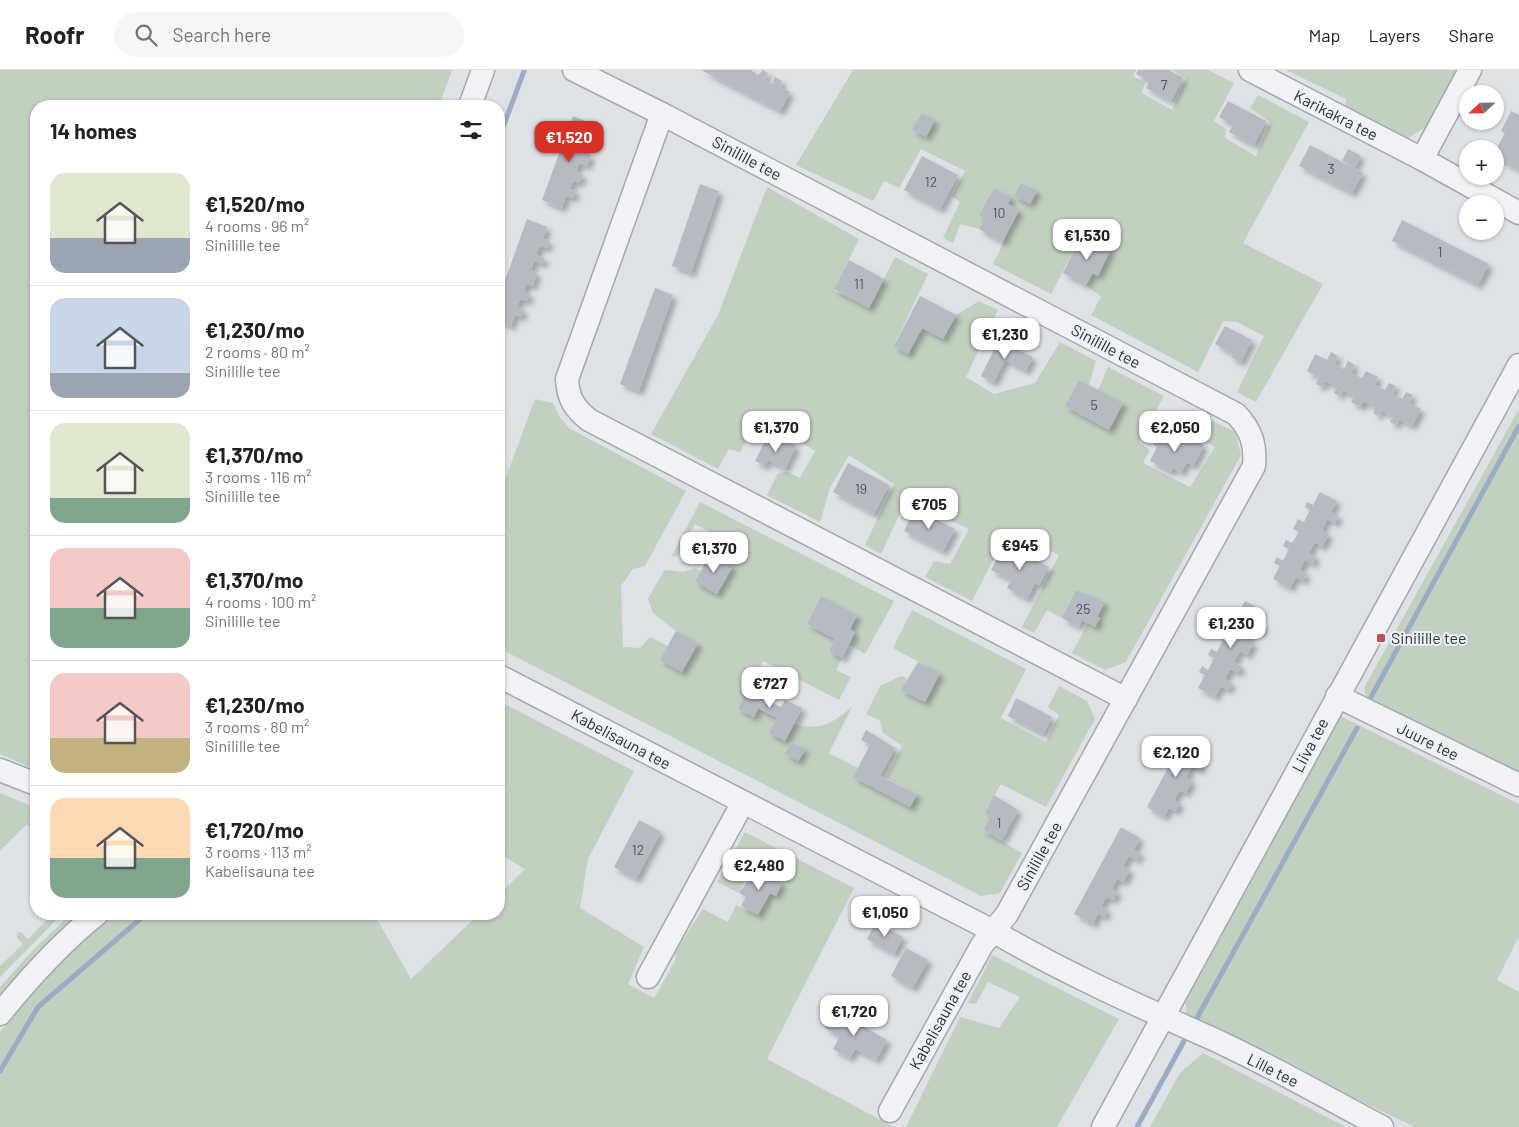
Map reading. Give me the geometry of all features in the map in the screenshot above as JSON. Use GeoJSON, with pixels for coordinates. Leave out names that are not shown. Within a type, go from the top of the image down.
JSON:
{"type":"FeatureCollection","features":[{"type":"Feature","properties":{"kind":"street"},"geometry":{"type":"LineString","coordinates":[[472,100],[483,70]]}},
{"type":"Feature","properties":{"kind":"street","name":"Sinilille tee"},"geometry":{"type":"LineString","coordinates":[[574,70],[662,114],[1236,414],[1246,424],[1256,448],[1254,466],[1007,914],[993,931]]}},
{"type":"Feature","properties":{"kind":"street","name":"Karikakra tee"},"geometry":{"type":"LineString","coordinates":[[1250,70],[1422,159],[1519,213]]}},
{"type":"Feature","properties":{"kind":"street"},"geometry":{"type":"LineString","coordinates":[[1422,159],[1470,70]]}},
{"type":"Feature","properties":{"kind":"street"},"geometry":{"type":"LineString","coordinates":[[662,114],[567,379],[568,393],[575,409],[597,425],[1126,699]]}},
{"type":"Feature","properties":{"kind":"street","name":"Liiva tee"},"geometry":{"type":"LineString","coordinates":[[1103,1127],[1519,365]]}},
{"type":"Feature","properties":{"kind":"street","name":"Kabelisauna tee"},"geometry":{"type":"LineString","coordinates":[[505,679],[742,804],[1162,1018]]}},
{"type":"Feature","properties":{"kind":"street","name":"Juure tee"},"geometry":{"type":"LineString","coordinates":[[1337,696],[1519,785]]}},
{"type":"Feature","properties":{"kind":"street"},"geometry":{"type":"LineString","coordinates":[[0,770],[30,782]]}},
{"type":"Feature","properties":{"kind":"street"},"geometry":{"type":"LineString","coordinates":[[648,977],[742,804]]}},
{"type":"Feature","properties":{"kind":"street"},"geometry":{"type":"LineString","coordinates":[[0,1014],[24,984],[75,932],[90,920]]}},
{"type":"Feature","properties":{"kind":"street","name":"Kabelisauna tee"},"geometry":{"type":"LineString","coordinates":[[890,1111],[982,945],[993,931]]}},
{"type":"Feature","properties":{"kind":"street","name":"Lille tee"},"geometry":{"type":"LineString","coordinates":[[1162,1018],[1205,1035],[1382,1127]]}},
{"type":"Feature","properties":{"kind":"green space"},"geometry":{"type":"Polygon","coordinates":[[[0,70],[452,70],[441,100],[30,100],[30,767],[0,754],[0,70]]]}},
{"type":"Feature","properties":{"kind":"green space"},"geometry":{"type":"Polygon","coordinates":[[[853,70],[1136,70],[1133,76],[1145,83],[1142,93],[1172,110],[1186,79],[1173,70],[1208,70],[1234,83],[1214,121],[1226,129],[1225,138],[1256,156],[1270,122],[1250,108],[1258,95],[1309,122],[1243,243],[1323,284],[1256,402],[1237,392],[1264,336],[1237,322],[1223,321],[1198,372],[1091,315],[1101,297],[1086,285],[1093,273],[1098,275],[1111,249],[1093,240],[1089,246],[1079,241],[1051,294],[993,264],[1019,210],[1008,204],[1011,197],[994,188],[980,215],[985,218],[979,229],[960,224],[953,243],[943,238],[960,202],[952,196],[965,171],[921,149],[899,188],[884,181],[873,201],[796,165],[853,70]]]}},
{"type":"Feature","properties":{"kind":"green space"},"geometry":{"type":"Polygon","coordinates":[[[1286,70],[1459,70],[1430,124],[1402,142],[1344,111],[1346,99],[1286,70]]]}},
{"type":"Feature","properties":{"kind":"green space"},"geometry":{"type":"Polygon","coordinates":[[[767,187],[859,239],[834,290],[869,308],[895,257],[928,274],[894,346],[908,353],[922,328],[943,339],[956,315],[979,301],[998,310],[966,377],[994,394],[1035,383],[1060,342],[1096,361],[1089,385],[1079,380],[1065,406],[1108,429],[1123,403],[1098,390],[1108,367],[1164,396],[1139,442],[1150,450],[1143,463],[1190,487],[1215,447],[1191,433],[1199,414],[1235,432],[1241,455],[1126,662],[1105,670],[1072,653],[1088,623],[1095,627],[1100,618],[1097,617],[1104,602],[1076,590],[1062,618],[1047,610],[1034,633],[1022,627],[1059,555],[1008,531],[972,601],[925,577],[934,561],[950,564],[969,529],[906,500],[881,554],[865,545],[894,484],[849,455],[830,488],[820,522],[767,495],[778,473],[787,472],[800,478],[815,451],[775,425],[766,439],[752,431],[740,452],[729,449],[718,469],[651,434],[718,315],[767,187]]]}},
{"type":"Feature","properties":{"kind":"green space"},"geometry":{"type":"Polygon","coordinates":[[[535,399],[553,403],[559,416],[569,428],[686,491],[645,566],[633,569],[621,586],[623,647],[640,648],[650,637],[668,646],[660,660],[682,672],[676,631],[653,613],[648,599],[664,570],[683,572],[695,568],[701,571],[732,566],[710,554],[704,545],[709,532],[695,524],[678,556],[671,557],[700,502],[894,601],[865,654],[849,645],[855,632],[850,629],[857,615],[821,597],[807,624],[835,639],[829,651],[842,658],[836,670],[851,677],[839,700],[763,661],[738,709],[754,717],[758,708],[777,718],[769,733],[785,741],[794,724],[811,727],[819,726],[832,722],[852,707],[829,753],[858,768],[853,777],[911,806],[917,794],[886,778],[902,746],[883,733],[880,721],[866,714],[880,686],[901,676],[907,678],[902,690],[925,702],[939,673],[893,648],[912,610],[1026,669],[1001,718],[1046,742],[1059,715],[1048,707],[1059,686],[1087,701],[1095,719],[1046,807],[1001,784],[985,812],[991,816],[983,830],[1022,853],[1000,893],[981,896],[505,651],[505,480],[535,399]],[[791,742],[785,754],[799,761],[805,750],[791,742]]]}},
{"type":"Feature","properties":{"kind":"green space"},"geometry":{"type":"Polygon","coordinates":[[[1519,409],[1519,775],[1367,700],[1364,688],[1519,409]]]}},
{"type":"Feature","properties":{"kind":"green space"},"geometry":{"type":"Polygon","coordinates":[[[505,704],[634,771],[588,859],[580,908],[644,947],[628,984],[654,998],[675,961],[676,951],[703,909],[728,922],[736,905],[758,914],[770,893],[776,896],[782,883],[756,869],[749,881],[746,880],[739,893],[717,882],[745,832],[854,888],[767,1059],[894,1127],[0,1127],[0,1032],[58,961],[106,920],[377,920],[411,979],[473,920],[505,920],[505,889],[525,869],[505,857],[505,704]]]}},
{"type":"Feature","properties":{"kind":"green space"},"geometry":{"type":"Polygon","coordinates":[[[1338,715],[1519,804],[1519,936],[1497,980],[1519,992],[1519,1127],[1415,1127],[1187,1019],[1185,996],[1338,715]]]}},
{"type":"Feature","properties":{"kind":"green space"},"geometry":{"type":"Polygon","coordinates":[[[0,793],[30,806],[30,827],[27,824],[0,851],[0,793]]]}},
{"type":"Feature","properties":{"kind":"green space"},"geometry":{"type":"Polygon","coordinates":[[[47,920],[56,920],[0,977],[0,966],[23,944],[17,938],[17,933],[21,932],[28,939],[47,920]]]}},
{"type":"Feature","properties":{"kind":"green space"},"geometry":{"type":"Polygon","coordinates":[[[65,920],[75,920],[0,995],[0,987],[35,948],[65,920]]]}},
{"type":"Feature","properties":{"kind":"green space"},"geometry":{"type":"Polygon","coordinates":[[[992,955],[1119,1019],[1057,1127],[906,1127],[960,1017],[999,1028],[1020,997],[988,982],[976,1004],[968,1003],[992,955]]]}},
{"type":"Feature","properties":{"kind":"green space"},"geometry":{"type":"Polygon","coordinates":[[[1203,1053],[1346,1127],[1150,1127],[1180,1073],[1203,1053]]]}},
{"type":"Feature","properties":{"kind":"building"},"geometry":{"type":"Polygon","coordinates":[[[701,70],[751,70],[758,75],[763,70],[768,73],[764,80],[772,84],[775,77],[782,81],[780,87],[790,92],[780,111],[701,70]]]}},
{"type":"Feature","properties":{"kind":"building"},"geometry":{"type":"Polygon","coordinates":[[[1138,70],[1169,70],[1183,78],[1171,101],[1146,88],[1150,81],[1136,74],[1138,70]]]}},
{"type":"Feature","properties":{"kind":"building"},"geometry":{"type":"Polygon","coordinates":[[[1228,101],[1266,121],[1254,145],[1229,132],[1233,125],[1219,117],[1228,101]]]}},
{"type":"Feature","properties":{"kind":"building"},"geometry":{"type":"Polygon","coordinates":[[[1511,111],[1519,115],[1519,170],[1504,162],[1504,140],[1501,140],[1505,133],[1501,131],[1504,130],[1504,125],[1511,111]]]}},
{"type":"Feature","properties":{"kind":"building"},"geometry":{"type":"Polygon","coordinates":[[[922,113],[935,120],[926,137],[912,130],[922,113]]]}},
{"type":"Feature","properties":{"kind":"building"},"geometry":{"type":"Polygon","coordinates":[[[573,116],[593,124],[589,136],[596,139],[594,146],[586,143],[582,152],[591,155],[587,166],[579,163],[576,172],[583,175],[579,183],[573,181],[570,189],[576,191],[573,198],[566,196],[562,208],[542,200],[573,116]]]}},
{"type":"Feature","properties":{"kind":"building"},"geometry":{"type":"Polygon","coordinates":[[[1310,145],[1363,173],[1352,193],[1299,166],[1310,145]]]}},
{"type":"Feature","properties":{"kind":"building"},"geometry":{"type":"Polygon","coordinates":[[[1348,149],[1361,156],[1355,167],[1342,161],[1348,149]]]}},
{"type":"Feature","properties":{"kind":"building"},"geometry":{"type":"Polygon","coordinates":[[[922,156],[958,175],[940,209],[904,190],[922,156]]]}},
{"type":"Feature","properties":{"kind":"building"},"geometry":{"type":"Polygon","coordinates":[[[1021,183],[1037,191],[1030,204],[1014,196],[1021,183]]]}},
{"type":"Feature","properties":{"kind":"building"},"geometry":{"type":"Polygon","coordinates":[[[700,184],[719,191],[691,273],[672,266],[700,184]]]}},
{"type":"Feature","properties":{"kind":"building"},"geometry":{"type":"Polygon","coordinates":[[[994,188],[1011,197],[1008,204],[1019,210],[1002,242],[979,229],[985,218],[979,215],[994,188]]]}},
{"type":"Feature","properties":{"kind":"building"},"geometry":{"type":"Polygon","coordinates":[[[527,219],[547,227],[543,239],[550,241],[547,248],[540,246],[536,255],[545,258],[542,264],[534,261],[531,270],[537,273],[533,286],[526,284],[524,292],[530,294],[527,301],[520,299],[517,307],[524,310],[521,317],[515,315],[511,326],[505,324],[505,280],[527,219]]]}},
{"type":"Feature","properties":{"kind":"building"},"geometry":{"type":"Polygon","coordinates":[[[1402,220],[1489,264],[1478,285],[1392,241],[1402,220]]]}},
{"type":"Feature","properties":{"kind":"building"},"geometry":{"type":"Polygon","coordinates":[[[1092,240],[1111,249],[1098,276],[1093,273],[1086,285],[1063,273],[1079,241],[1089,246],[1092,240]]]}},
{"type":"Feature","properties":{"kind":"building"},"geometry":{"type":"Polygon","coordinates":[[[849,260],[884,279],[869,308],[834,289],[849,260]]]}},
{"type":"Feature","properties":{"kind":"building"},"geometry":{"type":"Polygon","coordinates":[[[655,288],[673,295],[639,391],[620,384],[655,288]]]}},
{"type":"Feature","properties":{"kind":"building"},"geometry":{"type":"Polygon","coordinates":[[[920,296],[956,315],[943,339],[922,328],[908,354],[894,346],[920,296]]]}},
{"type":"Feature","properties":{"kind":"building"},"geometry":{"type":"Polygon","coordinates":[[[1225,326],[1252,340],[1241,362],[1231,357],[1232,354],[1215,344],[1225,326]]]}},
{"type":"Feature","properties":{"kind":"building"},"geometry":{"type":"Polygon","coordinates":[[[999,340],[1033,357],[1026,371],[1005,360],[994,382],[981,376],[999,340]]]}},
{"type":"Feature","properties":{"kind":"building"},"geometry":{"type":"Polygon","coordinates":[[[1331,352],[1338,356],[1334,364],[1344,369],[1348,361],[1355,365],[1351,373],[1362,378],[1366,371],[1378,377],[1375,385],[1385,390],[1389,383],[1396,386],[1392,394],[1402,399],[1406,392],[1413,395],[1409,403],[1421,409],[1412,426],[1399,419],[1396,425],[1390,422],[1393,417],[1381,410],[1378,416],[1373,413],[1376,408],[1364,401],[1361,407],[1351,402],[1354,396],[1342,390],[1339,396],[1334,393],[1337,387],[1325,381],[1322,387],[1316,384],[1319,378],[1307,371],[1315,354],[1327,360],[1331,352]]]}},
{"type":"Feature","properties":{"kind":"building"},"geometry":{"type":"Polygon","coordinates":[[[1079,380],[1123,403],[1109,430],[1065,406],[1079,380]]]}},
{"type":"Feature","properties":{"kind":"building"},"geometry":{"type":"Polygon","coordinates":[[[1160,432],[1178,442],[1180,438],[1188,442],[1190,438],[1204,445],[1193,466],[1187,462],[1181,473],[1173,468],[1171,472],[1150,461],[1157,447],[1153,444],[1160,432]]]}},
{"type":"Feature","properties":{"kind":"building"},"geometry":{"type":"Polygon","coordinates":[[[778,437],[796,446],[785,469],[768,460],[765,466],[755,461],[766,439],[775,443],[778,437]]]}},
{"type":"Feature","properties":{"kind":"building"},"geometry":{"type":"Polygon","coordinates":[[[848,463],[889,485],[874,514],[833,492],[848,463]]]}},
{"type":"Feature","properties":{"kind":"building"},"geometry":{"type":"Polygon","coordinates":[[[1320,492],[1337,501],[1331,512],[1339,516],[1335,523],[1327,519],[1322,530],[1329,534],[1322,547],[1315,542],[1309,553],[1316,557],[1313,564],[1305,560],[1300,570],[1307,574],[1303,581],[1296,577],[1290,588],[1273,579],[1280,566],[1274,563],[1277,557],[1283,561],[1289,549],[1283,546],[1286,540],[1292,543],[1299,532],[1293,529],[1298,519],[1304,522],[1310,510],[1305,507],[1307,502],[1313,505],[1320,492]]]}},
{"type":"Feature","properties":{"kind":"building"},"geometry":{"type":"Polygon","coordinates":[[[915,509],[955,529],[943,551],[904,531],[915,509]]]}},
{"type":"Feature","properties":{"kind":"building"},"geometry":{"type":"Polygon","coordinates":[[[1005,544],[1049,567],[1039,585],[1035,583],[1027,599],[1007,588],[1011,580],[991,570],[1005,544]]]}},
{"type":"Feature","properties":{"kind":"building"},"geometry":{"type":"Polygon","coordinates":[[[710,554],[733,566],[717,594],[695,582],[710,554]]]}},
{"type":"Feature","properties":{"kind":"building"},"geometry":{"type":"Polygon","coordinates":[[[1076,590],[1105,602],[1097,617],[1100,618],[1095,627],[1082,620],[1079,627],[1062,618],[1076,590]]]}},
{"type":"Feature","properties":{"kind":"building"},"geometry":{"type":"Polygon","coordinates":[[[821,596],[857,615],[850,629],[855,632],[842,658],[829,651],[835,639],[807,624],[821,596]]]}},
{"type":"Feature","properties":{"kind":"building"},"geometry":{"type":"Polygon","coordinates":[[[1245,601],[1262,610],[1256,621],[1264,625],[1260,632],[1252,628],[1247,639],[1254,643],[1247,655],[1240,651],[1234,662],[1241,666],[1238,673],[1230,669],[1225,679],[1232,683],[1228,690],[1221,686],[1215,697],[1198,688],[1205,675],[1199,672],[1202,666],[1208,670],[1214,658],[1208,655],[1211,649],[1217,652],[1223,640],[1218,637],[1223,628],[1229,631],[1235,619],[1229,616],[1232,611],[1238,614],[1245,601]]]}},
{"type":"Feature","properties":{"kind":"building"},"geometry":{"type":"Polygon","coordinates":[[[676,631],[698,643],[682,672],[660,660],[676,631]]]}},
{"type":"Feature","properties":{"kind":"building"},"geometry":{"type":"Polygon","coordinates":[[[918,662],[940,673],[925,702],[901,690],[918,662]]]}},
{"type":"Feature","properties":{"kind":"building"},"geometry":{"type":"Polygon","coordinates":[[[754,676],[766,681],[758,697],[781,707],[785,700],[802,708],[785,741],[769,733],[777,718],[758,708],[754,717],[738,709],[754,676]]]}},
{"type":"Feature","properties":{"kind":"building"},"geometry":{"type":"Polygon","coordinates":[[[1016,698],[1052,717],[1043,734],[1008,716],[1016,698]]]}},
{"type":"Feature","properties":{"kind":"building"},"geometry":{"type":"Polygon","coordinates":[[[866,730],[895,748],[880,776],[917,794],[910,807],[853,777],[870,745],[861,740],[866,730]]]}},
{"type":"Feature","properties":{"kind":"building"},"geometry":{"type":"Polygon","coordinates":[[[1184,738],[1202,748],[1196,760],[1203,764],[1199,771],[1192,766],[1186,777],[1192,781],[1186,793],[1180,790],[1174,800],[1180,803],[1176,811],[1169,808],[1164,817],[1147,807],[1184,738]]]}},
{"type":"Feature","properties":{"kind":"building"},"geometry":{"type":"Polygon","coordinates":[[[791,742],[805,749],[798,761],[785,754],[791,742]]]}},
{"type":"Feature","properties":{"kind":"building"},"geometry":{"type":"Polygon","coordinates":[[[994,795],[1018,810],[1002,840],[983,830],[991,816],[985,813],[994,795]]]}},
{"type":"Feature","properties":{"kind":"building"},"geometry":{"type":"Polygon","coordinates":[[[639,820],[661,832],[636,879],[614,867],[639,820]]]}},
{"type":"Feature","properties":{"kind":"building"},"geometry":{"type":"Polygon","coordinates":[[[1121,827],[1140,838],[1134,850],[1141,853],[1137,860],[1129,856],[1123,866],[1130,870],[1123,882],[1117,879],[1112,889],[1118,892],[1113,900],[1107,897],[1101,906],[1108,910],[1104,917],[1098,914],[1093,924],[1074,914],[1121,827]]]}},
{"type":"Feature","properties":{"kind":"building"},"geometry":{"type":"Polygon","coordinates":[[[756,869],[782,883],[776,896],[770,893],[758,915],[741,906],[746,897],[739,893],[756,869]]]}},
{"type":"Feature","properties":{"kind":"building"},"geometry":{"type":"Polygon","coordinates":[[[876,922],[903,937],[894,954],[867,939],[876,922]]]}},
{"type":"Feature","properties":{"kind":"building"},"geometry":{"type":"Polygon","coordinates":[[[906,948],[928,960],[913,988],[891,976],[906,948]]]}},
{"type":"Feature","properties":{"kind":"building"},"geometry":{"type":"Polygon","coordinates":[[[834,1010],[887,1040],[876,1060],[855,1049],[850,1058],[833,1049],[840,1036],[825,1028],[834,1010]]]}},
{"type":"Feature","properties":{"kind":"waterway"},"geometry":{"type":"LineString","coordinates":[[505,122],[524,71]]}},
{"type":"Feature","properties":{"kind":"waterway"},"geometry":{"type":"LineString","coordinates":[[1371,697],[1519,426]]}},
{"type":"Feature","properties":{"kind":"waterway"},"geometry":{"type":"LineString","coordinates":[[1197,1018],[1357,728]]}},
{"type":"Feature","properties":{"kind":"waterway"},"geometry":{"type":"LineString","coordinates":[[0,1071],[38,1007],[139,920]]}},
{"type":"Feature","properties":{"kind":"waterway"},"geometry":{"type":"LineString","coordinates":[[1137,1127],[1184,1041]]}},
{"type":"Feature","properties":{"kind":"place","name":"Sinilille tee"},"geometry":{"type":"Point","coordinates":[1381,638]}}]}
